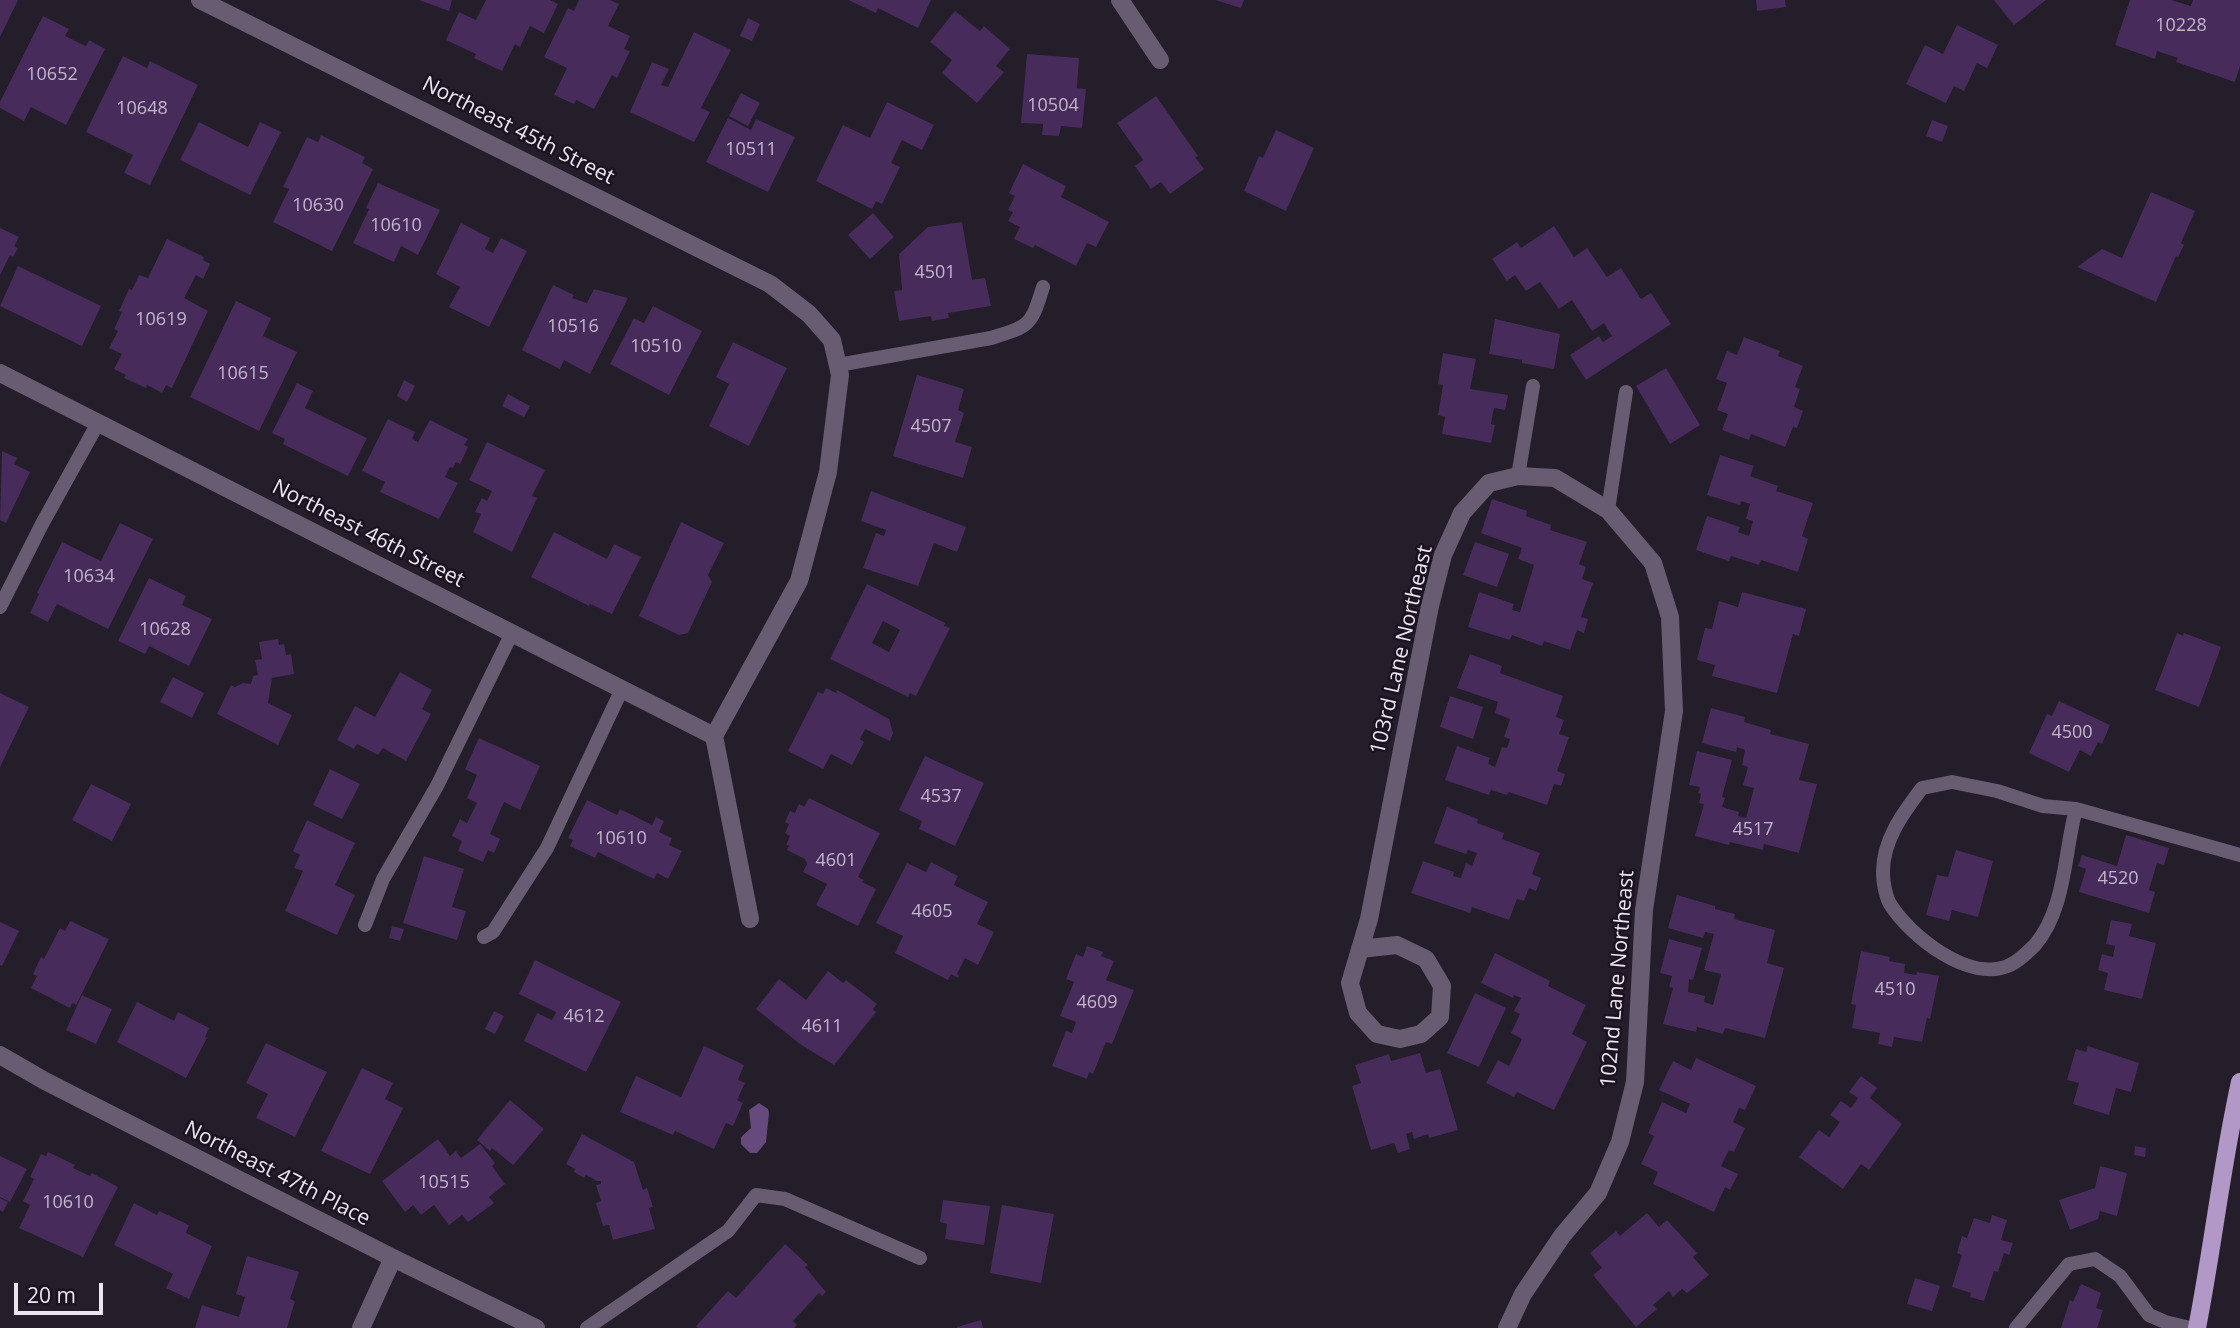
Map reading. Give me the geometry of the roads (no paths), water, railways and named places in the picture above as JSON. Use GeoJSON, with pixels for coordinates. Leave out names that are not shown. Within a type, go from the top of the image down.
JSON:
{"type":"FeatureCollection","features":[{"type":"Feature","properties":{"kind":"main road"},"geometry":{"type":"LineString","coordinates":[[2197,1328],[2240,1082]]}},
{"type":"Feature","properties":{"kind":"street","name":"Northeast 45th Street"},"geometry":{"type":"LineString","coordinates":[[200,0],[770,284],[809,314],[832,340],[838,365]]}},
{"type":"Feature","properties":{"kind":"street"},"geometry":{"type":"LineString","coordinates":[[1120,0],[1160,60]]}},
{"type":"Feature","properties":{"kind":"street"},"geometry":{"type":"LineString","coordinates":[[750,919],[715,736],[799,581],[828,472],[840,375],[838,365]]}},
{"type":"Feature","properties":{"kind":"street","name":"Northeast 46th Street"},"geometry":{"type":"LineString","coordinates":[[0,373],[715,736]]}},
{"type":"Feature","properties":{"kind":"street","name":"103rd Lane Northeast"},"geometry":{"type":"LineString","coordinates":[[1360,949],[1397,945],[1426,959],[1442,986],[1440,1017],[1422,1034],[1400,1040],[1377,1034],[1358,1013],[1350,983],[1360,949],[1369,919],[1430,606],[1443,555],[1462,513],[1489,483],[1518,476],[1555,478],[1608,510],[1653,563]]}},
{"type":"Feature","properties":{"kind":"street","name":"102nd Lane Northeast"},"geometry":{"type":"LineString","coordinates":[[1507,1328],[1538,1270],[1598,1193],[1620,1142],[1635,1082],[1644,910],[1674,711],[1670,617],[1653,563]]}},
{"type":"Feature","properties":{"kind":"street","name":"Northeast 47th Place"},"geometry":{"type":"LineString","coordinates":[[0,1055],[45,1081],[536,1328]]}},
{"type":"Feature","properties":{"kind":"street"},"geometry":{"type":"LineString","coordinates":[[361,1328],[393,1258]]}},
{"type":"Feature","properties":{"kind":"lane"},"geometry":{"type":"LineString","coordinates":[[838,365],[991,338],[1015,331],[1027,325],[1035,314],[1043,287]]}},
{"type":"Feature","properties":{"kind":"lane"},"geometry":{"type":"LineString","coordinates":[[1518,476],[1533,386]]}},
{"type":"Feature","properties":{"kind":"lane"},"geometry":{"type":"LineString","coordinates":[[1608,510],[1626,392]]}},
{"type":"Feature","properties":{"kind":"lane"},"geometry":{"type":"LineString","coordinates":[[0,607],[98,423]]}},
{"type":"Feature","properties":{"kind":"lane"},"geometry":{"type":"LineString","coordinates":[[365,925],[383,879],[437,786],[512,633]]}},
{"type":"Feature","properties":{"kind":"lane"},"geometry":{"type":"LineString","coordinates":[[484,937],[493,932],[547,848],[622,689]]}},
{"type":"Feature","properties":{"kind":"lane"},"geometry":{"type":"LineString","coordinates":[[2076,809],[2052,917],[2036,943],[2008,966],[1968,966],[1946,957],[1903,921],[1888,902],[1882,874],[1885,854],[1898,821],[1922,788],[1952,782],[1997,791],[2043,806],[2076,809],[2240,855]]}},
{"type":"Feature","properties":{"kind":"lane"},"geometry":{"type":"LineString","coordinates":[[587,1328],[728,1231],[756,1195],[785,1199],[920,1258]]}},
{"type":"Feature","properties":{"kind":"lane"},"geometry":{"type":"LineString","coordinates":[[2016,1328],[2068,1264],[2095,1259],[2120,1276],[2149,1315],[2190,1328]]}}]}
